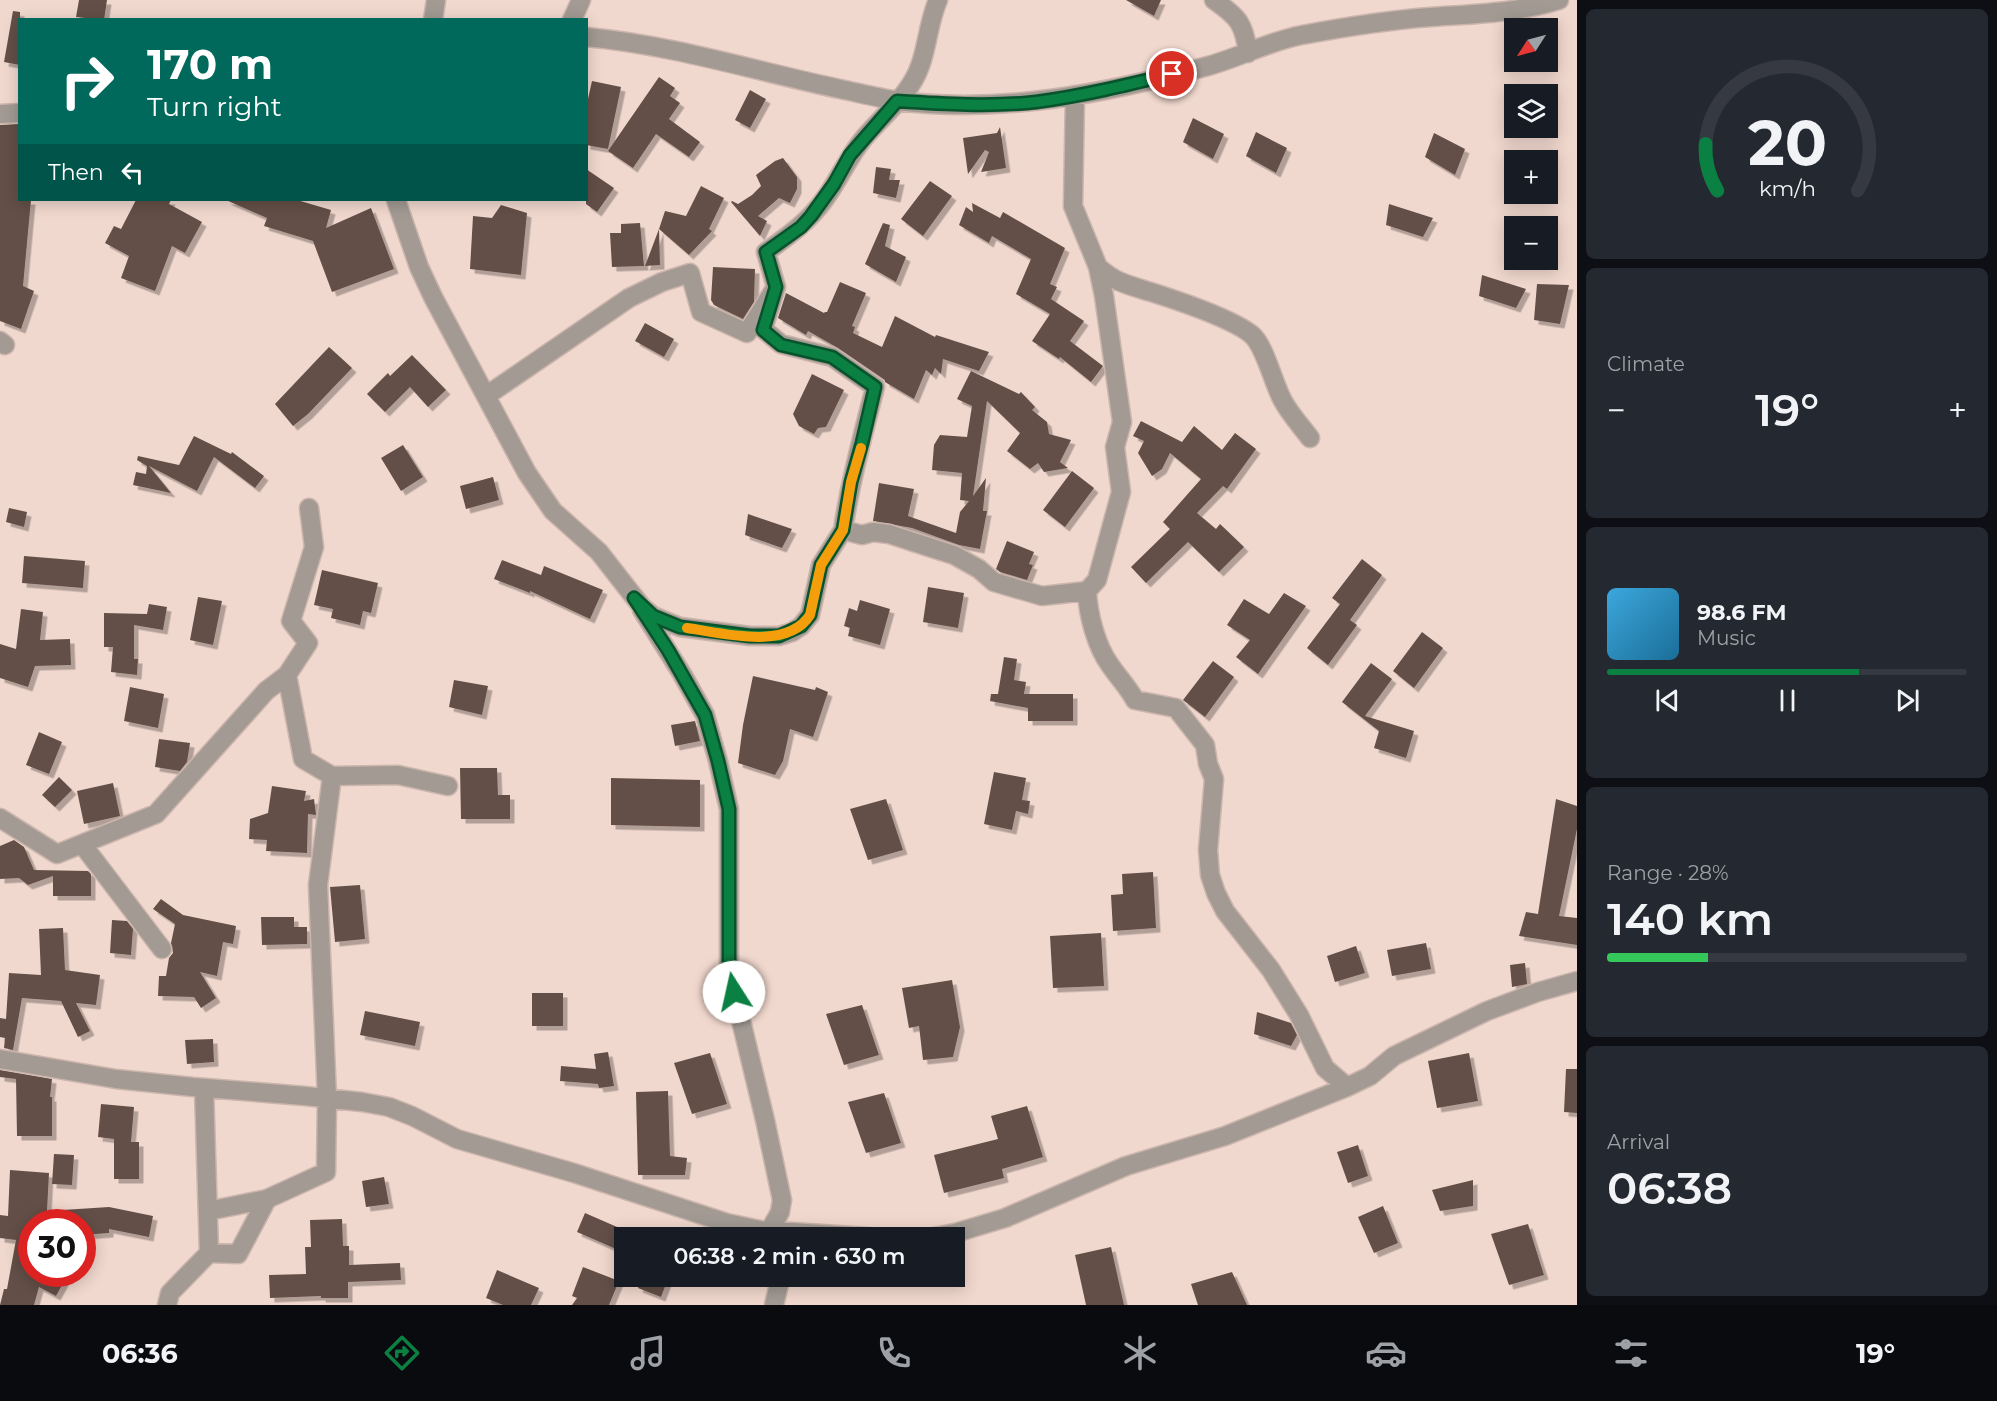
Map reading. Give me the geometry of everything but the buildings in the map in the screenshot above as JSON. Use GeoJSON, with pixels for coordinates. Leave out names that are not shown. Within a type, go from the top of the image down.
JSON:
{"type":"FeatureCollection","features":[{"type":"Feature","properties":{"kind":"street"},"geometry":{"type":"LineString","coordinates":[[433,18],[436,0]]}},
{"type":"Feature","properties":{"kind":"street"},"geometry":{"type":"LineString","coordinates":[[573,18],[581,0]]}},
{"type":"Feature","properties":{"kind":"street"},"geometry":{"type":"LineString","coordinates":[[634,598],[653,616],[680,627],[750,636],[779,636],[801,626],[810,615],[821,565],[843,530],[851,482],[875,387],[832,357],[781,345],[763,330],[776,287],[766,252],[801,227],[811,216],[834,184],[850,155],[909,89],[920,66],[930,18],[938,0]]}},
{"type":"Feature","properties":{"kind":"street"},"geometry":{"type":"LineString","coordinates":[[1214,0],[1240,22],[1245,33],[1248,53]]}},
{"type":"Feature","properties":{"kind":"street"},"geometry":{"type":"LineString","coordinates":[[588,37],[622,40],[680,51],[897,101],[964,105],[1035,102],[1075,95],[1209,66],[1299,35],[1428,17],[1498,13],[1558,0]]}},
{"type":"Feature","properties":{"kind":"street"},"geometry":{"type":"LineString","coordinates":[[843,530],[862,535],[873,532],[890,534],[954,555],[979,568],[994,582],[1042,596],[1087,591],[1097,580],[1121,492],[1115,447],[1122,422],[1122,412],[1098,267],[1073,206],[1075,95]]}},
{"type":"Feature","properties":{"kind":"street"},"geometry":{"type":"LineString","coordinates":[[0,114],[18,113]]}},
{"type":"Feature","properties":{"kind":"street"},"geometry":{"type":"LineString","coordinates":[[396,201],[419,267],[527,473],[554,511],[599,552],[634,598],[668,650],[705,715],[729,809],[727,917],[729,971],[782,1200],[780,1212],[771,1227]]}},
{"type":"Feature","properties":{"kind":"street"},"geometry":{"type":"LineString","coordinates":[[1098,267],[1113,280],[1122,284],[1215,316],[1252,335],[1260,343],[1283,403],[1310,438]]}},
{"type":"Feature","properties":{"kind":"street"},"geometry":{"type":"LineString","coordinates":[[486,396],[629,298],[662,282],[690,273],[701,312],[747,333],[776,287]]}},
{"type":"Feature","properties":{"kind":"street"},"geometry":{"type":"LineString","coordinates":[[0,818],[57,854],[156,814],[266,691],[287,675],[308,643],[291,621],[314,547],[309,508]]}},
{"type":"Feature","properties":{"kind":"street"},"geometry":{"type":"LineString","coordinates":[[1087,591],[1093,627],[1108,663],[1135,700],[1176,708],[1205,745],[1208,764],[1214,779],[1208,850],[1210,875],[1216,893],[1225,911],[1271,970],[1293,1006],[1325,1068],[1347,1088]]}},
{"type":"Feature","properties":{"kind":"street"},"geometry":{"type":"LineString","coordinates":[[287,675],[303,759],[332,776],[398,775],[448,786]]}},
{"type":"Feature","properties":{"kind":"street"},"geometry":{"type":"LineString","coordinates":[[208,1211],[267,1199],[326,1172],[327,1098],[318,885],[332,776]]}},
{"type":"Feature","properties":{"kind":"street"},"geometry":{"type":"LineString","coordinates":[[82,844],[162,949]]}},
{"type":"Feature","properties":{"kind":"street"},"geometry":{"type":"LineString","coordinates":[[965,1230],[1005,1218],[1126,1166],[1225,1136],[1347,1088],[1370,1076],[1394,1056],[1487,1011],[1538,992],[1577,981]]}},
{"type":"Feature","properties":{"kind":"street"},"geometry":{"type":"LineString","coordinates":[[0,1059],[116,1079],[327,1098],[389,1107],[457,1139],[745,1227]]}},
{"type":"Feature","properties":{"kind":"street"},"geometry":{"type":"LineString","coordinates":[[167,1305],[170,1293],[209,1253],[204,1088]]}},
{"type":"Feature","properties":{"kind":"street"},"geometry":{"type":"LineString","coordinates":[[209,1253],[238,1254],[267,1199]]}},
{"type":"Feature","properties":{"kind":"street"},"geometry":{"type":"LineString","coordinates":[[774,1305],[778,1287]]}},
{"type":"Feature","properties":{"kind":"slow traffic"},"geometry":{"type":"LineString","coordinates":[[687,628],[750,636],[779,636],[792,632],[806,622],[810,615],[821,565],[843,530],[851,482],[861,448]]}},
{"type":"Feature","properties":{"kind":"route"},"geometry":{"type":"LineString","coordinates":[[734,992],[729,971],[727,917],[729,809],[718,761],[705,715],[668,650],[634,598],[653,616],[680,627],[750,636],[779,636],[792,632],[806,622],[810,615],[821,565],[843,530],[851,482],[875,387],[854,370],[832,357],[781,345],[763,330],[776,287],[766,252],[801,227],[811,216],[824,200],[850,155],[897,101],[964,105],[1035,102],[1096,92],[1172,74]]}}]}
